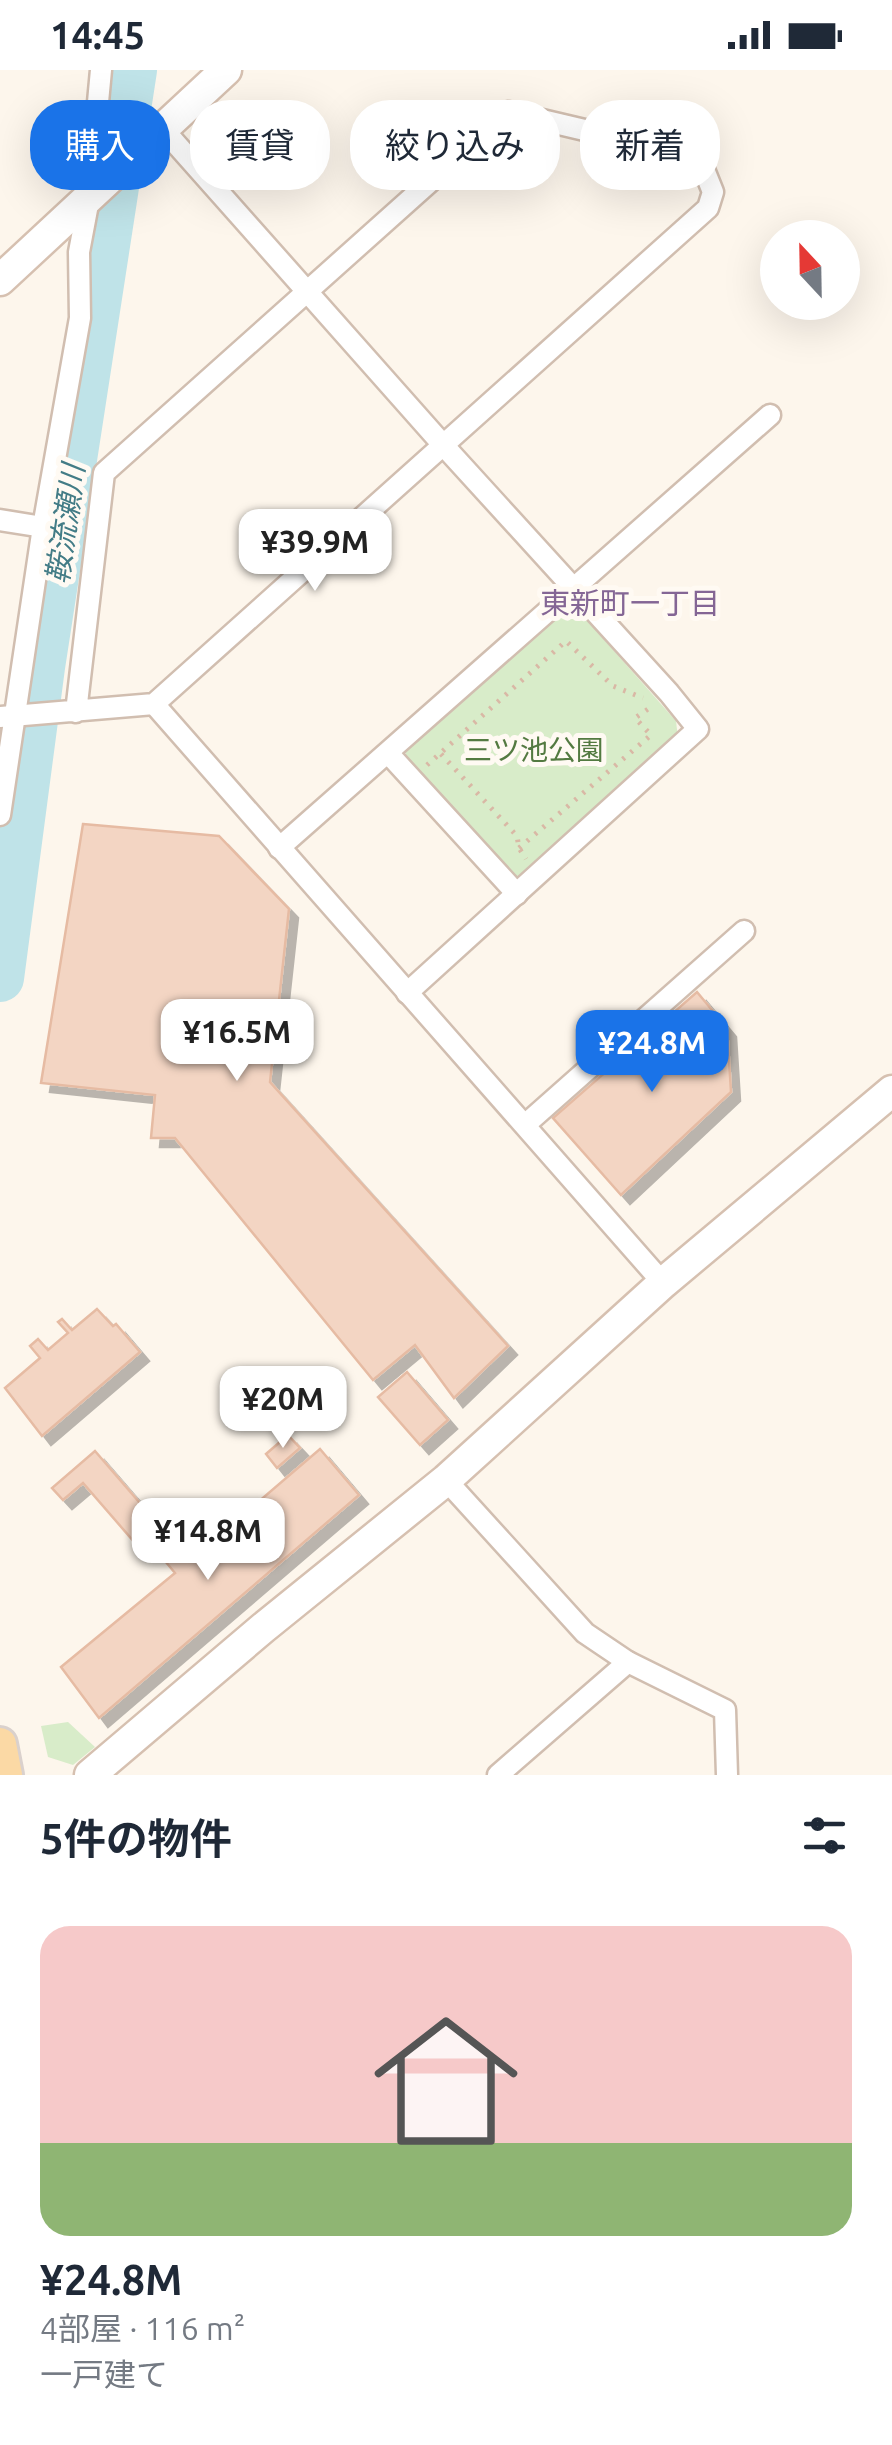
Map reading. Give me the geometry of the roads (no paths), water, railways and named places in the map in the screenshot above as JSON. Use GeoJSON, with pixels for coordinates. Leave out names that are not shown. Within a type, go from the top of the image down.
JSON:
{"type":"FeatureCollection","features":[{"type":"Feature","properties":{"kind":"main road"},"geometry":{"type":"LineString","coordinates":[[0,1744],[6,1775]]}},
{"type":"Feature","properties":{"kind":"street"},"geometry":{"type":"LineString","coordinates":[[0,815],[42,527],[80,318],[79,252],[96,192],[101,70]]}},
{"type":"Feature","properties":{"kind":"street"},"geometry":{"type":"LineString","coordinates":[[170,121],[226,70]]}},
{"type":"Feature","properties":{"kind":"street"},"geometry":{"type":"LineString","coordinates":[[12,716],[70,713],[154,704],[708,208],[713,192],[698,157],[508,112],[104,473],[70,713]]}},
{"type":"Feature","properties":{"kind":"street"},"geometry":{"type":"LineString","coordinates":[[170,151],[306,293],[669,693],[698,730],[406,993]]}},
{"type":"Feature","properties":{"kind":"street"},"geometry":{"type":"LineString","coordinates":[[0,280],[96,192]]}},
{"type":"Feature","properties":{"kind":"street"},"geometry":{"type":"LineString","coordinates":[[279,848],[770,415]]}},
{"type":"Feature","properties":{"kind":"street"},"geometry":{"type":"LineString","coordinates":[[0,520],[42,527]]}},
{"type":"Feature","properties":{"kind":"street"},"geometry":{"type":"LineString","coordinates":[[154,704],[663,1283]]}},
{"type":"Feature","properties":{"kind":"street"},"geometry":{"type":"LineString","coordinates":[[388,752],[517,894]]}},
{"type":"Feature","properties":{"kind":"street"},"geometry":{"type":"LineString","coordinates":[[526,1124],[744,931]]}},
{"type":"Feature","properties":{"kind":"street"},"geometry":{"type":"LineString","coordinates":[[90,1775],[446,1480],[663,1283],[892,1092]]}},
{"type":"Feature","properties":{"kind":"street"},"geometry":{"type":"LineString","coordinates":[[446,1480],[585,1633],[628,1662],[725,1710],[727,1775]]}},
{"type":"Feature","properties":{"kind":"street"},"geometry":{"type":"LineString","coordinates":[[498,1775],[628,1662]]}},
{"type":"Feature","properties":{"kind":"waterway","name":"鞍流瀬川"},"geometry":{"type":"LineString","coordinates":[[0,978],[41,667],[133,70]]}},
{"type":"Feature","properties":{"kind":"district","name":"東新町一丁目"},"geometry":{"type":"Point","coordinates":[630,604]}},
{"type":"Feature","properties":{"kind":"park label","name":"三ツ池公園"},"geometry":{"type":"Point","coordinates":[534,750]}}]}
